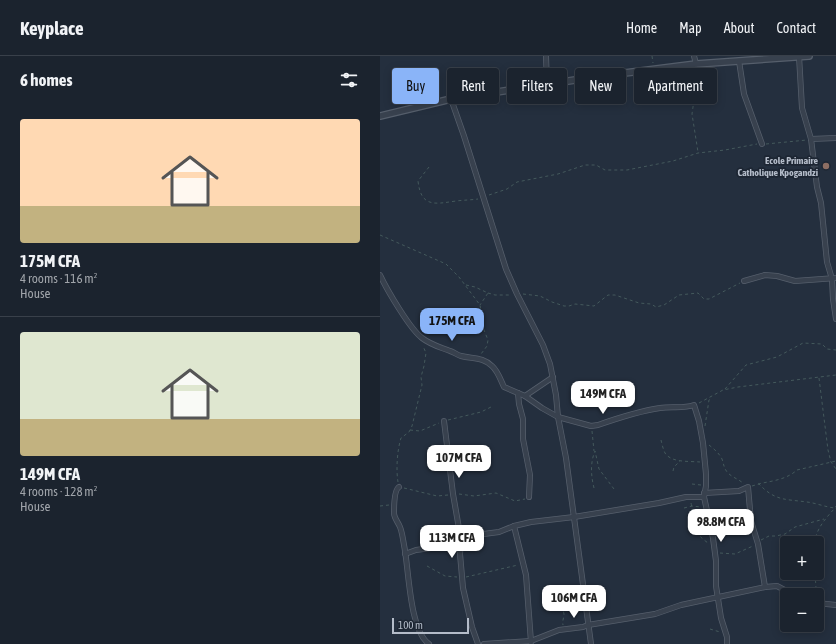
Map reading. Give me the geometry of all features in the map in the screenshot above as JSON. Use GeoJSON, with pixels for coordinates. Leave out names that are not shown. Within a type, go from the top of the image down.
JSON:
{"type":"FeatureCollection","features":[{"type":"Feature","properties":{"kind":"street"},"geometry":{"type":"LineString","coordinates":[[546,56],[546,68]]}},
{"type":"Feature","properties":{"kind":"street"},"geometry":{"type":"LineString","coordinates":[[694,56],[696,64]]}},
{"type":"Feature","properties":{"kind":"street"},"geometry":{"type":"LineString","coordinates":[[798,56],[802,108],[811,139],[817,187],[821,203],[827,262],[834,279],[833,299],[836,319]]}},
{"type":"Feature","properties":{"kind":"street"},"geometry":{"type":"LineString","coordinates":[[668,68],[696,64],[739,61],[750,58],[809,56]]}},
{"type":"Feature","properties":{"kind":"street"},"geometry":{"type":"LineString","coordinates":[[739,61],[744,94],[762,144]]}},
{"type":"Feature","properties":{"kind":"street"},"geometry":{"type":"LineString","coordinates":[[567,81],[634,73]]}},
{"type":"Feature","properties":{"kind":"street"},"geometry":{"type":"LineString","coordinates":[[380,116],[447,100]]}},
{"type":"Feature","properties":{"kind":"street"},"geometry":{"type":"LineString","coordinates":[[453,104],[506,269],[543,345],[553,377],[579,546],[583,593],[591,644]]}},
{"type":"Feature","properties":{"kind":"street"},"geometry":{"type":"LineString","coordinates":[[811,139],[836,138]]}},
{"type":"Feature","properties":{"kind":"street"},"geometry":{"type":"LineString","coordinates":[[380,275],[386,288],[414,330],[421,337],[434,345],[452,351],[460,356],[478,358],[487,362],[494,367],[504,387],[525,396],[558,417],[592,426],[662,407],[688,407],[694,405],[703,443],[706,486],[704,495],[716,561],[716,586],[721,618],[727,637],[727,644]]}},
{"type":"Feature","properties":{"kind":"street"},"geometry":{"type":"LineString","coordinates":[[744,281],[765,275],[777,276],[795,281],[834,279]]}},
{"type":"Feature","properties":{"kind":"street"},"geometry":{"type":"LineString","coordinates":[[525,396],[553,377]]}},
{"type":"Feature","properties":{"kind":"street"},"geometry":{"type":"LineString","coordinates":[[518,393],[523,419],[523,439],[530,475],[529,497]]}},
{"type":"Feature","properties":{"kind":"street"},"geometry":{"type":"LineString","coordinates":[[444,421],[453,494],[461,540],[460,554],[463,588],[470,619],[478,644]]}},
{"type":"Feature","properties":{"kind":"street"},"geometry":{"type":"LineString","coordinates":[[399,487],[396,489],[394,514],[400,527],[406,554],[409,589],[415,617],[423,637],[430,644]]}},
{"type":"Feature","properties":{"kind":"street"},"geometry":{"type":"LineString","coordinates":[[406,554],[416,550],[438,547],[476,535],[499,532],[514,526],[531,522],[574,517],[688,497],[739,491],[748,487],[751,521],[758,544],[765,587]]}},
{"type":"Feature","properties":{"kind":"street"},"geometry":{"type":"LineString","coordinates":[[514,526],[526,575],[531,642]]}},
{"type":"Feature","properties":{"kind":"street"},"geometry":{"type":"LineString","coordinates":[[484,644],[531,642],[564,629],[654,614],[681,605],[765,587],[777,586],[781,588]]}},
{"type":"Feature","properties":{"kind":"street"},"geometry":{"type":"LineString","coordinates":[[824,604],[836,605]]}},
{"type":"Feature","properties":{"kind":"path"},"geometry":{"type":"LineString","coordinates":[[652,56],[654,68]]}},
{"type":"Feature","properties":{"kind":"path"},"geometry":{"type":"LineString","coordinates":[[696,64],[692,114],[698,153]]}},
{"type":"Feature","properties":{"kind":"path"},"geometry":{"type":"LineString","coordinates":[[429,167],[418,181],[423,198],[433,203],[442,203],[483,198],[507,189],[517,182],[558,174],[585,165],[596,165],[605,170],[627,170],[698,153],[725,150],[753,144],[811,139]]}},
{"type":"Feature","properties":{"kind":"path"},"geometry":{"type":"LineString","coordinates":[[380,235],[446,264],[459,277],[480,305],[484,330],[488,340],[487,346],[478,358]]}},
{"type":"Feature","properties":{"kind":"path"},"geometry":{"type":"LineString","coordinates":[[464,285],[475,287],[495,295],[525,294],[540,296],[552,302],[569,306],[575,304],[594,306],[608,295],[615,295],[639,303],[652,304],[656,306],[664,305],[679,295],[685,294],[698,293],[704,299],[709,299],[744,281]]}},
{"type":"Feature","properties":{"kind":"path"},"geometry":{"type":"LineString","coordinates":[[480,305],[488,293]]}},
{"type":"Feature","properties":{"kind":"path"},"geometry":{"type":"LineString","coordinates":[[421,337],[426,353],[421,377],[422,385],[412,426],[409,432],[401,438],[398,447],[397,474],[399,487],[437,496],[453,494],[474,496],[496,493],[515,500],[529,497]]}},
{"type":"Feature","properties":{"kind":"path"},"geometry":{"type":"LineString","coordinates":[[725,390],[746,365],[778,357],[803,343],[822,344],[827,349],[836,350]]}},
{"type":"Feature","properties":{"kind":"path"},"geometry":{"type":"LineString","coordinates":[[694,405],[725,390],[738,387],[836,375]]}},
{"type":"Feature","properties":{"kind":"path"},"geometry":{"type":"LineString","coordinates":[[819,377],[828,450],[836,469]]}},
{"type":"Feature","properties":{"kind":"path"},"geometry":{"type":"LineString","coordinates":[[702,438],[710,400],[712,397]]}},
{"type":"Feature","properties":{"kind":"path"},"geometry":{"type":"LineString","coordinates":[[409,430],[420,431],[452,418],[481,412],[493,406]]}},
{"type":"Feature","properties":{"kind":"path"},"geometry":{"type":"LineString","coordinates":[[592,426],[594,451],[599,469],[614,489]]}},
{"type":"Feature","properties":{"kind":"path"},"geometry":{"type":"LineString","coordinates":[[661,440],[666,454],[670,457],[681,460],[705,462]]}},
{"type":"Feature","properties":{"kind":"path"},"geometry":{"type":"LineString","coordinates":[[703,443],[708,445],[718,454],[723,466],[729,474],[739,479],[748,487]]}},
{"type":"Feature","properties":{"kind":"path"},"geometry":{"type":"LineString","coordinates":[[594,451],[592,458],[594,488]]}},
{"type":"Feature","properties":{"kind":"path"},"geometry":{"type":"LineString","coordinates":[[673,471],[674,467],[681,460]]}},
{"type":"Feature","properties":{"kind":"path"},"geometry":{"type":"LineString","coordinates":[[748,487],[785,478],[792,475],[796,470],[836,461]]}},
{"type":"Feature","properties":{"kind":"path"},"geometry":{"type":"LineString","coordinates":[[692,484],[706,486]]}},
{"type":"Feature","properties":{"kind":"path"},"geometry":{"type":"LineString","coordinates":[[748,487],[759,484],[772,496],[796,502],[808,502],[825,507],[836,507]]}},
{"type":"Feature","properties":{"kind":"path"},"geometry":{"type":"LineString","coordinates":[[688,497],[692,506],[692,521],[695,533],[709,544]]}},
{"type":"Feature","properties":{"kind":"path"},"geometry":{"type":"LineString","coordinates":[[380,506],[395,505]]}},
{"type":"Feature","properties":{"kind":"path"},"geometry":{"type":"LineString","coordinates":[[684,508],[692,506],[703,507],[707,510]]}},
{"type":"Feature","properties":{"kind":"path"},"geometry":{"type":"LineString","coordinates":[[816,536],[824,519],[836,507]]}},
{"type":"Feature","properties":{"kind":"path"},"geometry":{"type":"LineString","coordinates":[[714,552],[735,554],[758,544],[761,540],[769,536],[785,534],[795,527],[824,519]]}},
{"type":"Feature","properties":{"kind":"path"},"geometry":{"type":"LineString","coordinates":[[427,566],[445,576],[463,578],[520,565],[522,563]]}},
{"type":"Feature","properties":{"kind":"path"},"geometry":{"type":"LineString","coordinates":[[561,600],[564,616],[562,622],[564,629]]}},
{"type":"Feature","properties":{"kind":"path"},"geometry":{"type":"LineString","coordinates":[[710,629],[722,633],[727,637]]}},
{"type":"Feature","properties":{"kind":"place","name":"Ecole Primaire Catholique Kpogandzi"},"geometry":{"type":"Point","coordinates":[826,166]}}]}
